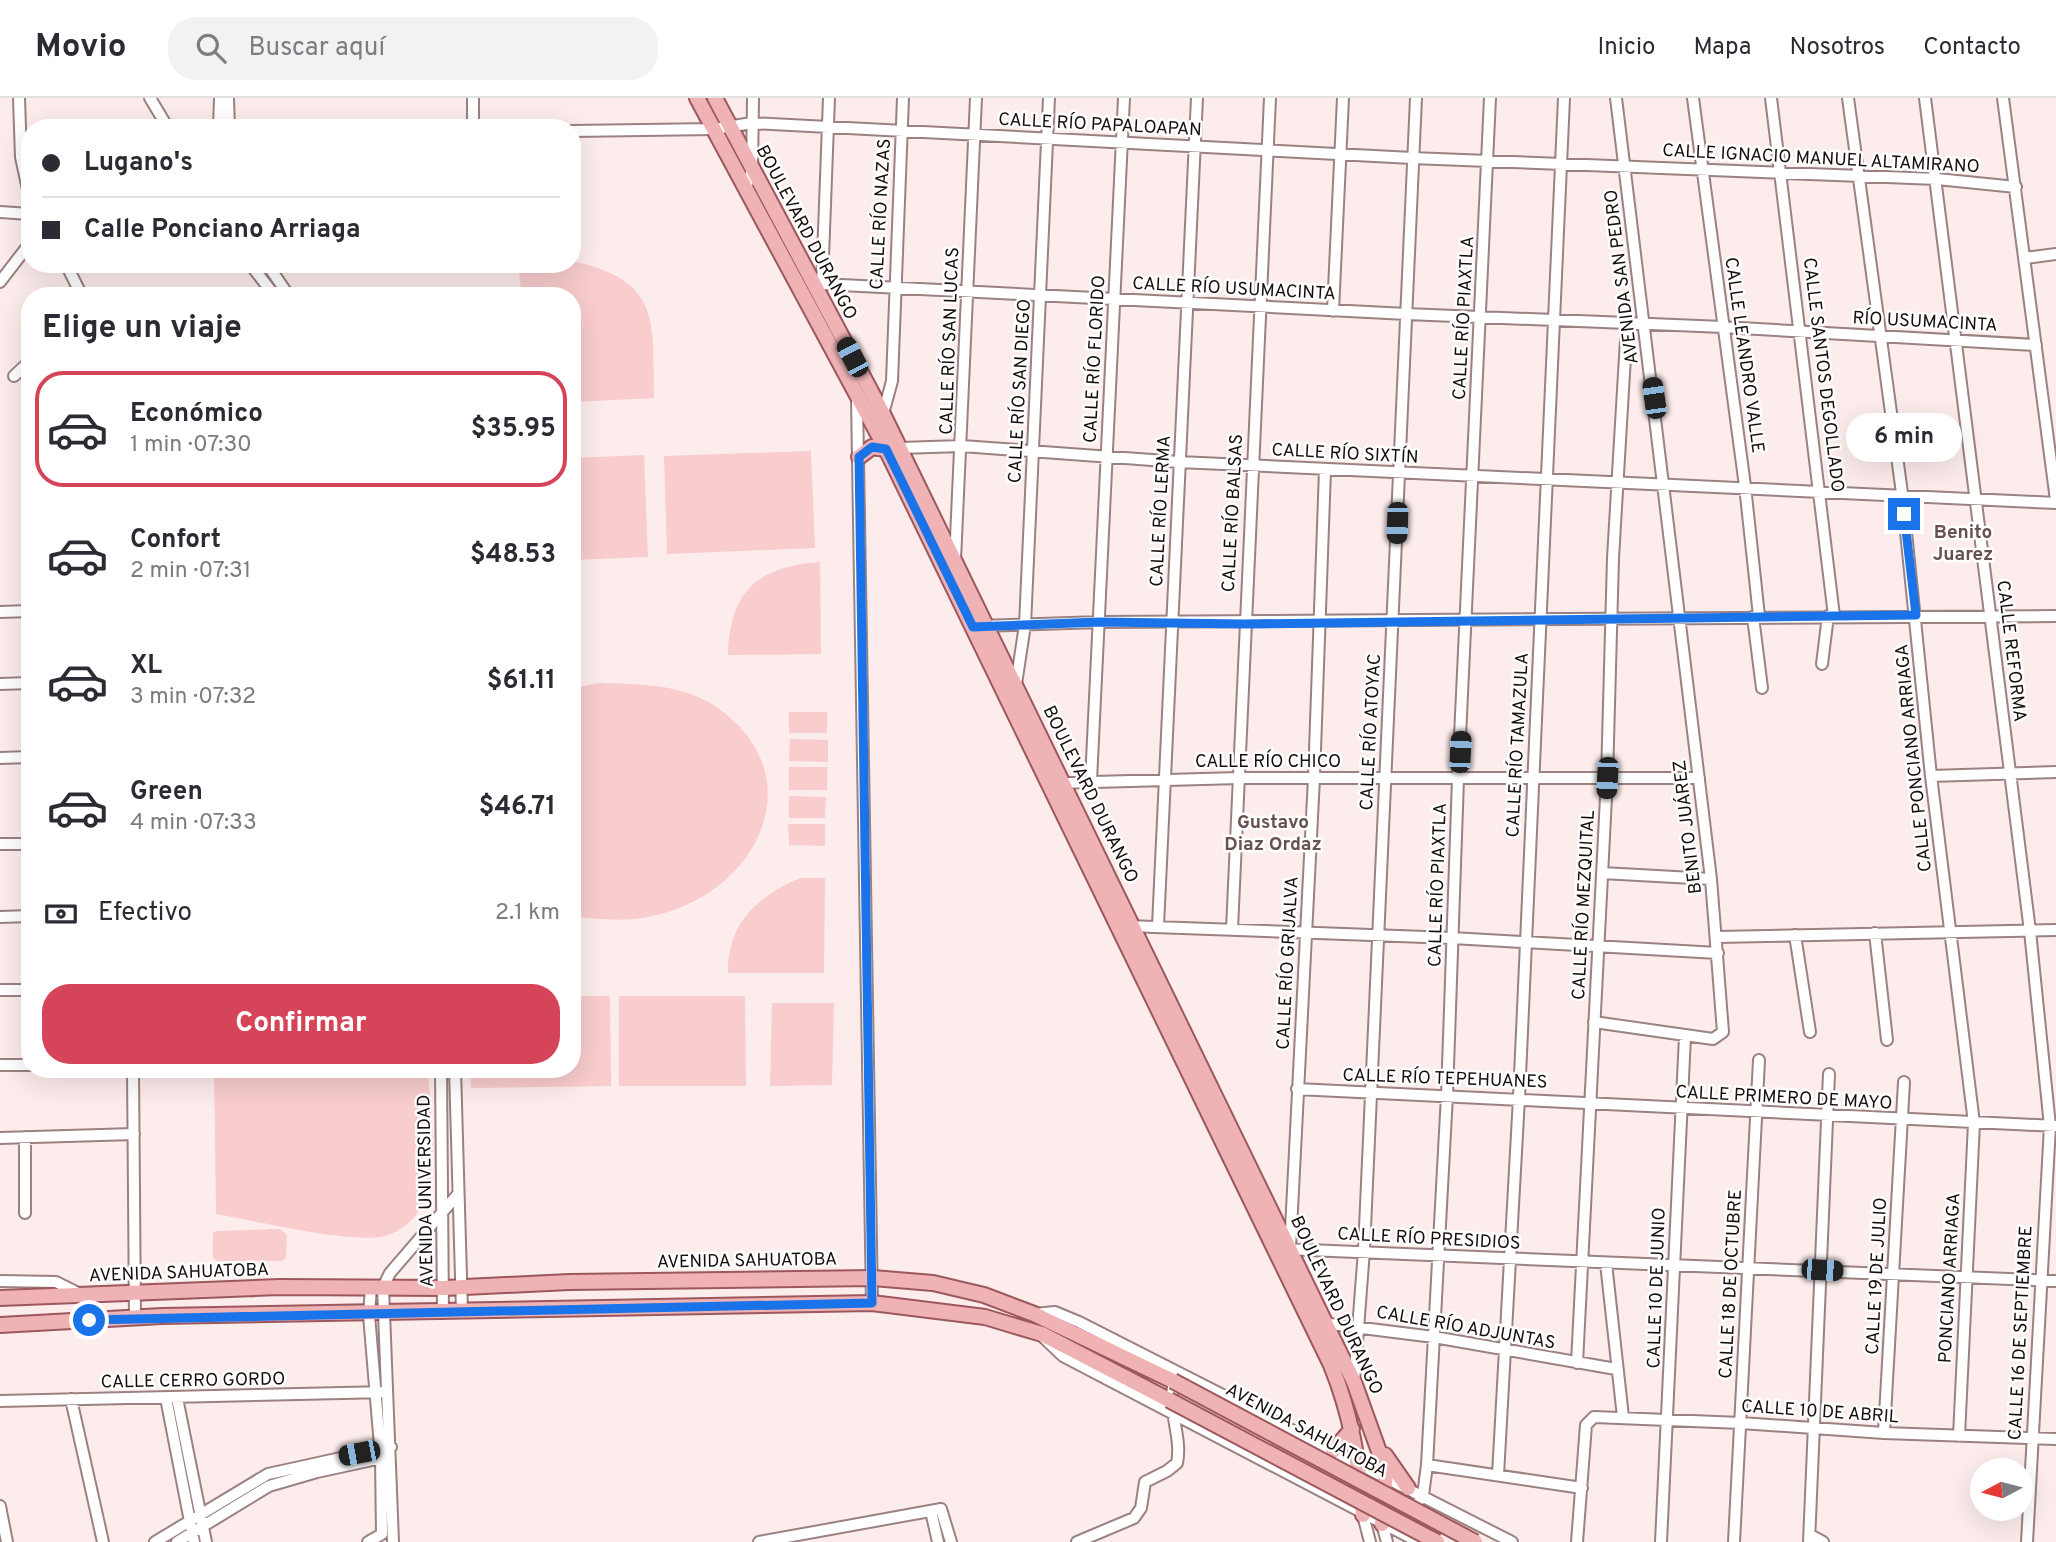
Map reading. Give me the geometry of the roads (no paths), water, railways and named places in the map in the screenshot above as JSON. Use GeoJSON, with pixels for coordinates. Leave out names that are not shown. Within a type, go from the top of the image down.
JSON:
{"type":"FeatureCollection","features":[{"type":"Feature","properties":{"kind":"main road","name":"BOULEVARD DURANGO"},"geometry":{"type":"LineString","coordinates":[[697,98],[746,188],[814,289],[857,394],[893,448],[956,559],[980,626],[1048,784],[1332,1365],[1352,1429],[1359,1464],[1363,1515]]}},
{"type":"Feature","properties":{"kind":"main road","name":"BOULEVARD DURANGO"},"geometry":{"type":"LineString","coordinates":[[715,98],[814,289],[883,414],[893,448],[953,585],[1016,684],[1354,1382],[1380,1450],[1387,1478],[1382,1524]]}},
{"type":"Feature","properties":{"kind":"main road"},"geometry":{"type":"LineString","coordinates":[[859,457],[872,447],[893,448]]}},
{"type":"Feature","properties":{"kind":"main road","name":"AVENIDA SAHUATOBA"},"geometry":{"type":"LineString","coordinates":[[0,1298],[279,1287],[444,1288],[596,1282],[873,1278],[946,1286],[984,1295],[1034,1314],[1178,1378],[1475,1542]]}},
{"type":"Feature","properties":{"kind":"main road"},"geometry":{"type":"LineString","coordinates":[[162,1316],[165,1305],[176,1293]]}},
{"type":"Feature","properties":{"kind":"main road"},"geometry":{"type":"LineString","coordinates":[[0,1325],[162,1316],[443,1313],[872,1303],[985,1317],[1042,1334],[1172,1406],[1437,1542]]}},
{"type":"Feature","properties":{"kind":"main road"},"geometry":{"type":"LineString","coordinates":[[1329,1449],[1352,1429]]}},
{"type":"Feature","properties":{"kind":"main road"},"geometry":{"type":"LineString","coordinates":[[1380,1450],[1408,1489]]}},
{"type":"Feature","properties":{"kind":"street"},"geometry":{"type":"LineString","coordinates":[[19,98],[21,157]]}},
{"type":"Feature","properties":{"kind":"street"},"geometry":{"type":"LineString","coordinates":[[150,98],[163,119]]}},
{"type":"Feature","properties":{"kind":"street"},"geometry":{"type":"LineString","coordinates":[[219,119],[220,98]]}},
{"type":"Feature","properties":{"kind":"street"},"geometry":{"type":"LineString","coordinates":[[228,98],[229,119]]}},
{"type":"Feature","properties":{"kind":"street"},"geometry":{"type":"LineString","coordinates":[[473,98],[473,119]]}},
{"type":"Feature","properties":{"kind":"street"},"geometry":{"type":"LineString","coordinates":[[746,188],[752,170],[753,98]]}},
{"type":"Feature","properties":{"kind":"street"},"geometry":{"type":"LineString","coordinates":[[814,289],[830,98]]}},
{"type":"Feature","properties":{"kind":"street","name":"CALLE RÍO NAZAS"},"geometry":{"type":"LineString","coordinates":[[883,414],[892,381],[893,289],[903,98]]}},
{"type":"Feature","properties":{"kind":"street","name":"CALLE RÍO SAN LUCAS"},"geometry":{"type":"LineString","coordinates":[[953,585],[962,446],[976,98]]}},
{"type":"Feature","properties":{"kind":"street","name":"CALLE RÍO SAN DIEGO"},"geometry":{"type":"LineString","coordinates":[[1016,684],[1026,625],[1049,98]]}},
{"type":"Feature","properties":{"kind":"street","name":"CALLE RÍO FLORIDO"},"geometry":{"type":"LineString","coordinates":[[1091,781],[1124,98]]}},
{"type":"Feature","properties":{"kind":"street","name":"CALLE RÍO LERMA"},"geometry":{"type":"LineString","coordinates":[[1158,926],[1167,779],[1196,98]]}},
{"type":"Feature","properties":{"kind":"street","name":"CALLE RÍO BALSAS"},"geometry":{"type":"LineString","coordinates":[[1232,929],[1270,98]]}},
{"type":"Feature","properties":{"kind":"street"},"geometry":{"type":"LineString","coordinates":[[1333,311],[1343,98]]}},
{"type":"Feature","properties":{"kind":"street","name":"CALLE RÍO ATOYAC"},"geometry":{"type":"LineString","coordinates":[[1354,1382],[1364,1250],[1416,98]]}},
{"type":"Feature","properties":{"kind":"street","name":"CALLE RÍO PIAXTLA"},"geometry":{"type":"LineString","coordinates":[[1416,1540],[1410,1514],[1423,1495],[1427,1465],[1447,1095],[1458,779],[1468,619],[1490,98]]}},
{"type":"Feature","properties":{"kind":"street","name":"CALLE RÍO TAMAZULA"},"geometry":{"type":"LineString","coordinates":[[1498,1475],[1520,1098],[1564,98]]}},
{"type":"Feature","properties":{"kind":"street","name":"AVENIDA SAN PEDRO"},"geometry":{"type":"LineString","coordinates":[[1616,98],[1680,619]]}},
{"type":"Feature","properties":{"kind":"street","name":"CALLE LEANDRO VALLE"},"geometry":{"type":"LineString","coordinates":[[1693,98],[1745,486],[1762,688]]}},
{"type":"Feature","properties":{"kind":"street","name":"CALLE SANTOS DEGOLLADO"},"geometry":{"type":"LineString","coordinates":[[1772,98],[1821,491],[1831,616],[1822,664]]}},
{"type":"Feature","properties":{"kind":"street","name":"CALLE PONCIANO ARRIAGA"},"geometry":{"type":"LineString","coordinates":[[1848,98],[1902,493],[1931,776],[1974,1123]]}},
{"type":"Feature","properties":{"kind":"street","name":"CALLE REFORMA"},"geometry":{"type":"LineString","coordinates":[[1925,98],[2053,1126]]}},
{"type":"Feature","properties":{"kind":"street"},"geometry":{"type":"LineString","coordinates":[[2003,98],[2056,501]]}},
{"type":"Feature","properties":{"kind":"street","name":"CALLE RÍO PAPALOAPAN"},"geometry":{"type":"LineString","coordinates":[[581,131],[713,129],[752,123],[1412,158],[1626,166]]}},
{"type":"Feature","properties":{"kind":"street","name":"CALLE IGNACIO MANUEL ALTAMIRANO"},"geometry":{"type":"LineString","coordinates":[[1626,166],[1937,179],[2015,187]]}},
{"type":"Feature","properties":{"kind":"street"},"geometry":{"type":"LineString","coordinates":[[0,212],[21,214]]}},
{"type":"Feature","properties":{"kind":"street"},"geometry":{"type":"LineString","coordinates":[[2025,258],[2056,254]]}},
{"type":"Feature","properties":{"kind":"street"},"geometry":{"type":"LineString","coordinates":[[0,282],[21,255]]}},
{"type":"Feature","properties":{"kind":"street"},"geometry":{"type":"LineString","coordinates":[[257,273],[268,287]]}},
{"type":"Feature","properties":{"kind":"street","name":"CALLE RÍO USUMACINTA"},"geometry":{"type":"LineString","coordinates":[[814,289],[968,292],[1644,324]]}},
{"type":"Feature","properties":{"kind":"street","name":"CALLE RÍO MEZQUITAL"},"geometry":{"type":"LineString","coordinates":[[1577,1363],[1592,1103],[1617,482],[1627,323]]}},
{"type":"Feature","properties":{"kind":"street","name":"RÍO USUMACINTA"},"geometry":{"type":"LineString","coordinates":[[1644,324],[2036,345]]}},
{"type":"Feature","properties":{"kind":"street"},"geometry":{"type":"LineString","coordinates":[[14,376],[21,369]]}},
{"type":"Feature","properties":{"kind":"street"},"geometry":{"type":"LineString","coordinates":[[864,379],[857,394],[872,1303]]}},
{"type":"Feature","properties":{"kind":"street","name":"CALLE RÍO SIXTÍN"},"geometry":{"type":"LineString","coordinates":[[893,448],[962,446],[1180,463],[2056,501]]}},
{"type":"Feature","properties":{"kind":"street","name":"CALLE RÍO GRIJALVA"},"geometry":{"type":"LineString","coordinates":[[1290,1249],[1314,778],[1325,470]]}},
{"type":"Feature","properties":{"kind":"street"},"geometry":{"type":"LineString","coordinates":[[0,612],[21,611]]}},
{"type":"Feature","properties":{"kind":"street"},"geometry":{"type":"LineString","coordinates":[[980,626],[1100,622],[1244,624],[1468,619],[2056,616]]}},
{"type":"Feature","properties":{"kind":"street","name":"BENITO JUÁREZ"},"geometry":{"type":"LineString","coordinates":[[1680,619],[1711,879],[1723,1032],[1713,1039],[1685,1036]]}},
{"type":"Feature","properties":{"kind":"street"},"geometry":{"type":"LineString","coordinates":[[0,684],[21,683]]}},
{"type":"Feature","properties":{"kind":"street"},"geometry":{"type":"LineString","coordinates":[[0,758],[21,757]]}},
{"type":"Feature","properties":{"kind":"street"},"geometry":{"type":"LineString","coordinates":[[1931,776],[2056,772]]}},
{"type":"Feature","properties":{"kind":"street","name":"CALLE RÍO CHICO"},"geometry":{"type":"LineString","coordinates":[[1048,784],[1240,778],[1699,778]]}},
{"type":"Feature","properties":{"kind":"street"},"geometry":{"type":"LineString","coordinates":[[0,844],[21,844]]}},
{"type":"Feature","properties":{"kind":"street"},"geometry":{"type":"LineString","coordinates":[[1602,873],[1711,879]]}},
{"type":"Feature","properties":{"kind":"street"},"geometry":{"type":"LineString","coordinates":[[0,916],[21,916]]}},
{"type":"Feature","properties":{"kind":"street"},"geometry":{"type":"LineString","coordinates":[[1119,926],[1452,938],[1718,953]]}},
{"type":"Feature","properties":{"kind":"street"},"geometry":{"type":"LineString","coordinates":[[1717,937],[2056,930]]}},
{"type":"Feature","properties":{"kind":"street"},"geometry":{"type":"LineString","coordinates":[[1875,933],[1887,1040]]}},
{"type":"Feature","properties":{"kind":"street"},"geometry":{"type":"LineString","coordinates":[[1795,935],[1810,1032]]}},
{"type":"Feature","properties":{"kind":"street"},"geometry":{"type":"LineString","coordinates":[[0,990],[21,990]]}},
{"type":"Feature","properties":{"kind":"street"},"geometry":{"type":"LineString","coordinates":[[1594,1023],[1685,1036]]}},
{"type":"Feature","properties":{"kind":"street","name":"CALLE 10 DE JUNIO"},"geometry":{"type":"LineString","coordinates":[[1661,1542],[1685,1036]]}},
{"type":"Feature","properties":{"kind":"street","name":"CALLE 18 DE OCTUBRE"},"geometry":{"type":"LineString","coordinates":[[1734,1542],[1759,1060]]}},
{"type":"Feature","properties":{"kind":"street"},"geometry":{"type":"LineString","coordinates":[[0,1065],[21,1065]]}},
{"type":"Feature","properties":{"kind":"street"},"geometry":{"type":"LineString","coordinates":[[1823,1542],[1809,1538],[1829,1074]]}},
{"type":"Feature","properties":{"kind":"street"},"geometry":{"type":"LineString","coordinates":[[133,1078],[135,1318]]}},
{"type":"Feature","properties":{"kind":"street","name":"AVENIDA UNIVERSIDAD"},"geometry":{"type":"LineString","coordinates":[[442,1078],[443,1313]]}},
{"type":"Feature","properties":{"kind":"street","name":"AVENIDA UNIVERSIDAD"},"geometry":{"type":"LineString","coordinates":[[456,1078],[463,1312]]}},
{"type":"Feature","properties":{"kind":"street","name":"CALLE 19 DE JULIO"},"geometry":{"type":"LineString","coordinates":[[1884,1433],[1905,1082]]}},
{"type":"Feature","properties":{"kind":"street","name":"CALLE RÍO TEPEHUANES"},"geometry":{"type":"LineString","coordinates":[[1297,1089],[1592,1103]]}},
{"type":"Feature","properties":{"kind":"street"},"geometry":{"type":"LineString","coordinates":[[443,1097],[458,1096]]}},
{"type":"Feature","properties":{"kind":"street","name":"CALLE PRIMERO DE MAYO"},"geometry":{"type":"LineString","coordinates":[[1592,1103],[1681,1110],[2053,1126]]}},
{"type":"Feature","properties":{"kind":"street","name":"PONCIANO ARRIAGA"},"geometry":{"type":"LineString","coordinates":[[1959,1436],[1974,1123]]}},
{"type":"Feature","properties":{"kind":"street","name":"CALLE 16 DE SEPTIEMBRE"},"geometry":{"type":"LineString","coordinates":[[2027,1542],[2040,1280],[2053,1126]]}},
{"type":"Feature","properties":{"kind":"street"},"geometry":{"type":"LineString","coordinates":[[0,1138],[134,1135]]}},
{"type":"Feature","properties":{"kind":"street"},"geometry":{"type":"LineString","coordinates":[[25,1137],[25,1213]]}},
{"type":"Feature","properties":{"kind":"street"},"geometry":{"type":"LineString","coordinates":[[393,1540],[376,1314],[377,1287],[458,1194]]}},
{"type":"Feature","properties":{"kind":"street","name":"CALLE RÍO PRESIDIOS"},"geometry":{"type":"LineString","coordinates":[[1274,1250],[1364,1250],[1510,1260],[1674,1264],[2056,1281]]}},
{"type":"Feature","properties":{"kind":"street"},"geometry":{"type":"LineString","coordinates":[[1606,1263],[1623,1417]]}},
{"type":"Feature","properties":{"kind":"street"},"geometry":{"type":"LineString","coordinates":[[0,1281],[56,1282],[82,1295]]}},
{"type":"Feature","properties":{"kind":"street","name":"CALLE RÍO ADJUNTAS"},"geometry":{"type":"LineString","coordinates":[[1310,1322],[1434,1337],[1616,1369]]}},
{"type":"Feature","properties":{"kind":"street"},"geometry":{"type":"LineString","coordinates":[[1077,1542],[1134,1518],[1141,1508],[1145,1482],[1167,1471],[1177,1462],[1179,1440],[1172,1392],[1178,1378],[1423,1495],[1512,1542]]}},
{"type":"Feature","properties":{"kind":"street","name":"CALLE CERRO GORDO"},"geometry":{"type":"LineString","coordinates":[[0,1401],[381,1392]]}},
{"type":"Feature","properties":{"kind":"street"},"geometry":{"type":"LineString","coordinates":[[171,1398],[197,1534],[206,1542]]}},
{"type":"Feature","properties":{"kind":"street"},"geometry":{"type":"LineString","coordinates":[[71,1399],[103,1542]]}},
{"type":"Feature","properties":{"kind":"street"},"geometry":{"type":"LineString","coordinates":[[1172,1406],[1363,1515],[1416,1540]]}},
{"type":"Feature","properties":{"kind":"street","name":"CALLE 10 DE ABRIL"},"geometry":{"type":"LineString","coordinates":[[1582,1488],[1586,1425],[1594,1417],[1741,1423],[1884,1433],[2056,1439]]}},
{"type":"Feature","properties":{"kind":"street"},"geometry":{"type":"LineString","coordinates":[[1297,1478],[1315,1471],[1329,1449]]}},
{"type":"Feature","properties":{"kind":"street"},"geometry":{"type":"LineString","coordinates":[[155,1542],[268,1474],[386,1453]]}},
{"type":"Feature","properties":{"kind":"street"},"geometry":{"type":"LineString","coordinates":[[177,1542],[197,1534],[278,1483],[386,1453]]}},
{"type":"Feature","properties":{"kind":"street"},"geometry":{"type":"LineString","coordinates":[[382,1534],[386,1453]]}},
{"type":"Feature","properties":{"kind":"street"},"geometry":{"type":"LineString","coordinates":[[1427,1465],[1582,1488],[1577,1542]]}},
{"type":"Feature","properties":{"kind":"street"},"geometry":{"type":"LineString","coordinates":[[0,1506],[7,1542]]}},
{"type":"Feature","properties":{"kind":"street"},"geometry":{"type":"LineString","coordinates":[[759,1542],[944,1510],[951,1542]]}},
{"type":"Feature","properties":{"kind":"street"},"geometry":{"type":"LineString","coordinates":[[931,1511],[939,1542]]}},
{"type":"Feature","properties":{"kind":"street"},"geometry":{"type":"LineString","coordinates":[[1363,1515],[1370,1542]]}},
{"type":"Feature","properties":{"kind":"street"},"geometry":{"type":"LineString","coordinates":[[1382,1524],[1387,1542]]}},
{"type":"Feature","properties":{"kind":"street"},"geometry":{"type":"LineString","coordinates":[[382,1534],[393,1540]]}},
{"type":"Feature","properties":{"kind":"street"},"geometry":{"type":"LineString","coordinates":[[368,1542],[382,1534]]}},
{"type":"Feature","properties":{"kind":"district","name":"Benito Juarez"},"geometry":{"type":"Point","coordinates":[1963,542]}},
{"type":"Feature","properties":{"kind":"district","name":"Gustavo Diaz Ordaz"},"geometry":{"type":"Point","coordinates":[1273,832]}}]}
